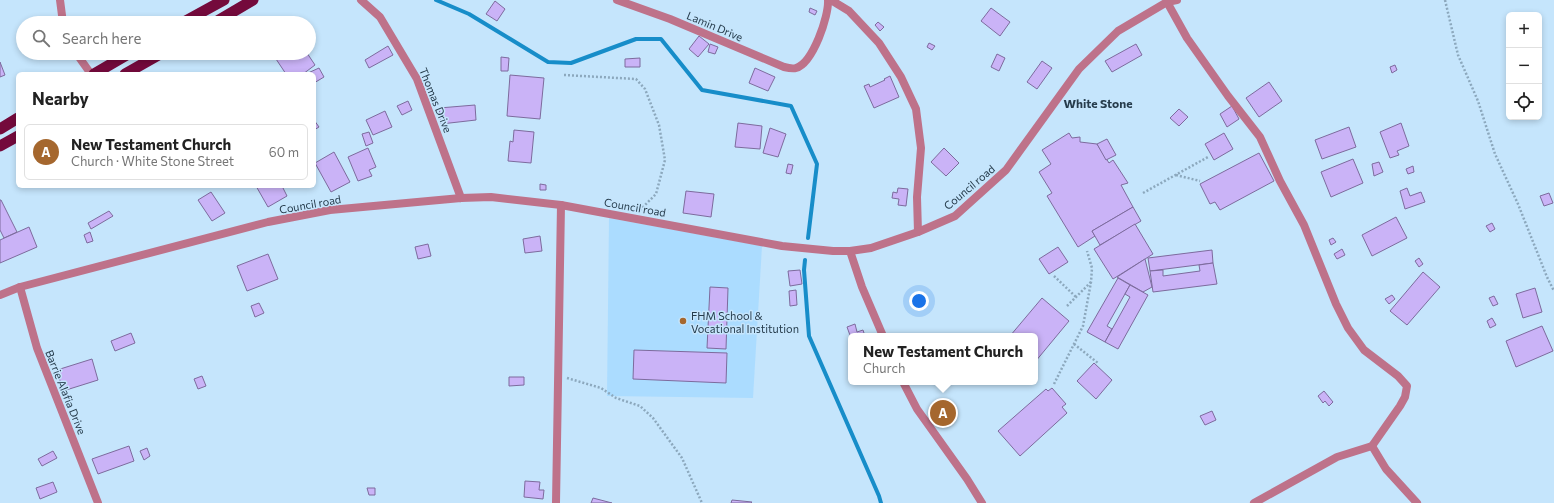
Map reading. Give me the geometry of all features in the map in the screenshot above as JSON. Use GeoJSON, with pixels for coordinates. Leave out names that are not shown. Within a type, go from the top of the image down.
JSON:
{"type":"FeatureCollection","features":[{"type":"Feature","properties":{"kind":"highway"},"geometry":{"type":"LineString","coordinates":[[194,16],[223,0]]}},
{"type":"Feature","properties":{"kind":"highway"},"geometry":{"type":"LineString","coordinates":[[226,16],[254,0]]}},
{"type":"Feature","properties":{"kind":"highway"},"geometry":{"type":"LineString","coordinates":[[96,72],[117,60]]}},
{"type":"Feature","properties":{"kind":"highway"},"geometry":{"type":"LineString","coordinates":[[129,72],[150,60]]}},
{"type":"Feature","properties":{"kind":"highway"},"geometry":{"type":"LineString","coordinates":[[0,128],[16,119]]}},
{"type":"Feature","properties":{"kind":"highway"},"geometry":{"type":"LineString","coordinates":[[0,146],[16,137]]}},
{"type":"Feature","properties":{"kind":"street"},"geometry":{"type":"LineString","coordinates":[[60,0],[62,16]]}},
{"type":"Feature","properties":{"kind":"street","name":"Thomas Drive"},"geometry":{"type":"LineString","coordinates":[[361,0],[380,17],[418,80],[461,198]]}},
{"type":"Feature","properties":{"kind":"street","name":"Lamin Drive"},"geometry":{"type":"LineString","coordinates":[[617,0],[670,19],[784,67],[796,68],[804,63],[818,42],[825,24],[830,0]]}},
{"type":"Feature","properties":{"kind":"street"},"geometry":{"type":"LineString","coordinates":[[830,0],[849,11],[879,43],[901,77],[916,109],[921,148],[916,197],[918,232]]}},
{"type":"Feature","properties":{"kind":"street","name":"Council road"},"geometry":{"type":"LineString","coordinates":[[0,294],[20,287],[262,224],[322,211],[461,198],[491,197],[561,205],[633,217],[782,246],[833,251],[850,251],[871,248],[918,232],[955,216],[1006,170],[1079,69],[1118,31],[1167,2],[1177,0]]}},
{"type":"Feature","properties":{"kind":"street"},"geometry":{"type":"LineString","coordinates":[[1167,2],[1187,38],[1228,96],[1260,137],[1280,181],[1304,225],[1336,304],[1348,328],[1364,350],[1398,376],[1407,386],[1405,396],[1400,406],[1372,446],[1337,457],[1254,503]]}},
{"type":"Feature","properties":{"kind":"street"},"geometry":{"type":"LineString","coordinates":[[81,60],[90,72]]}},
{"type":"Feature","properties":{"kind":"street"},"geometry":{"type":"LineString","coordinates":[[556,503],[561,205]]}},
{"type":"Feature","properties":{"kind":"street"},"geometry":{"type":"LineString","coordinates":[[850,251],[862,287],[882,333]]}},
{"type":"Feature","properties":{"kind":"street","name":"Barrie Alafia Drive"},"geometry":{"type":"LineString","coordinates":[[20,287],[36,348],[98,503]]}},
{"type":"Feature","properties":{"kind":"street"},"geometry":{"type":"LineString","coordinates":[[905,385],[917,409],[967,479],[982,503]]}},
{"type":"Feature","properties":{"kind":"street"},"geometry":{"type":"LineString","coordinates":[[1372,446],[1386,469],[1417,503]]}},
{"type":"Feature","properties":{"kind":"path"},"geometry":{"type":"LineString","coordinates":[[1445,0],[1458,55],[1478,101],[1495,154],[1518,204],[1554,291]]}},
{"type":"Feature","properties":{"kind":"path"},"geometry":{"type":"LineString","coordinates":[[564,76],[636,79],[645,89],[659,125],[665,160],[656,194],[633,217]]}},
{"type":"Feature","properties":{"kind":"path"},"geometry":{"type":"LineString","coordinates":[[1143,193],[1208,157]]}},
{"type":"Feature","properties":{"kind":"path"},"geometry":{"type":"LineString","coordinates":[[1175,175],[1200,181]]}},
{"type":"Feature","properties":{"kind":"path"},"geometry":{"type":"LineString","coordinates":[[1054,384],[1083,326],[1092,268],[1087,251]]}},
{"type":"Feature","properties":{"kind":"path"},"geometry":{"type":"LineString","coordinates":[[1054,276],[1076,297]]}},
{"type":"Feature","properties":{"kind":"path"},"geometry":{"type":"LineString","coordinates":[[1067,306],[1091,282]]}},
{"type":"Feature","properties":{"kind":"path"},"geometry":{"type":"LineString","coordinates":[[1074,344],[1098,363]]}},
{"type":"Feature","properties":{"kind":"path"},"geometry":{"type":"LineString","coordinates":[[558,376],[601,388],[616,398],[640,406],[653,418],[682,458],[702,503]]}},
{"type":"Feature","properties":{"kind":"shaded area","name":"FHM School & Vocational Institution"},"geometry":{"type":"Polygon","coordinates":[[[609,218],[762,246],[753,398],[607,396],[609,218]]]}},
{"type":"Feature","properties":{"kind":"building"},"geometry":{"type":"Polygon","coordinates":[[[495,1],[505,9],[497,21],[486,14],[495,1]]]}},
{"type":"Feature","properties":{"kind":"building"},"geometry":{"type":"Polygon","coordinates":[[[810,8],[817,11],[815,15],[809,12],[810,8]]]}},
{"type":"Feature","properties":{"kind":"building"},"geometry":{"type":"Polygon","coordinates":[[[991,8],[1010,22],[1000,36],[981,21],[991,8]]]}},
{"type":"Feature","properties":{"kind":"building"},"geometry":{"type":"Polygon","coordinates":[[[878,22],[884,27],[880,31],[875,25],[878,22]]]}},
{"type":"Feature","properties":{"kind":"building"},"geometry":{"type":"Polygon","coordinates":[[[699,36],[709,44],[698,57],[689,49],[699,36]]]}},
{"type":"Feature","properties":{"kind":"building"},"geometry":{"type":"Polygon","coordinates":[[[929,43],[935,46],[932,50],[927,47],[929,43]]]}},
{"type":"Feature","properties":{"kind":"building"},"geometry":{"type":"Polygon","coordinates":[[[710,44],[718,47],[715,54],[708,52],[710,44]]]}},
{"type":"Feature","properties":{"kind":"building"},"geometry":{"type":"Polygon","coordinates":[[[1136,44],[1142,55],[1112,72],[1105,61],[1136,44]]]}},
{"type":"Feature","properties":{"kind":"building"},"geometry":{"type":"Polygon","coordinates":[[[388,46],[393,55],[369,68],[365,60],[388,46]]]}},
{"type":"Feature","properties":{"kind":"building"},"geometry":{"type":"Polygon","coordinates":[[[997,54],[1005,58],[999,71],[991,67],[997,54]]]}},
{"type":"Feature","properties":{"kind":"building"},"geometry":{"type":"Polygon","coordinates":[[[501,57],[509,58],[508,71],[501,71],[501,57]]]}},
{"type":"Feature","properties":{"kind":"building"},"geometry":{"type":"Polygon","coordinates":[[[640,58],[640,67],[625,67],[625,59],[640,58]]]}},
{"type":"Feature","properties":{"kind":"building"},"geometry":{"type":"Polygon","coordinates":[[[277,60],[312,60],[315,65],[306,72],[285,72],[277,60]]]}},
{"type":"Feature","properties":{"kind":"building"},"geometry":{"type":"Polygon","coordinates":[[[1042,61],[1052,68],[1037,89],[1027,82],[1042,61]]]}},
{"type":"Feature","properties":{"kind":"building"},"geometry":{"type":"Polygon","coordinates":[[[0,62],[5,75],[0,77],[0,62]]]}},
{"type":"Feature","properties":{"kind":"building"},"geometry":{"type":"Polygon","coordinates":[[[1395,65],[1397,70],[1392,73],[1390,67],[1395,65]]]}},
{"type":"Feature","properties":{"kind":"building"},"geometry":{"type":"Polygon","coordinates":[[[319,68],[324,77],[316,82],[316,72],[310,72],[319,68]]]}},
{"type":"Feature","properties":{"kind":"building"},"geometry":{"type":"Polygon","coordinates":[[[755,68],[775,77],[768,91],[749,83],[755,68]]]}},
{"type":"Feature","properties":{"kind":"building"},"geometry":{"type":"Polygon","coordinates":[[[510,75],[544,78],[540,119],[507,116],[510,75]]]}},
{"type":"Feature","properties":{"kind":"building"},"geometry":{"type":"Polygon","coordinates":[[[890,76],[899,97],[874,108],[864,86],[869,84],[870,87],[890,76]]]}},
{"type":"Feature","properties":{"kind":"building"},"geometry":{"type":"Polygon","coordinates":[[[1269,82],[1282,101],[1259,117],[1246,98],[1269,82]]]}},
{"type":"Feature","properties":{"kind":"building"},"geometry":{"type":"Polygon","coordinates":[[[408,101],[412,110],[402,115],[397,106],[408,101]]]}},
{"type":"Feature","properties":{"kind":"building"},"geometry":{"type":"Polygon","coordinates":[[[475,105],[476,120],[441,124],[439,108],[475,105]]]}},
{"type":"Feature","properties":{"kind":"building"},"geometry":{"type":"Polygon","coordinates":[[[1232,106],[1239,119],[1227,127],[1220,114],[1232,106]]]}},
{"type":"Feature","properties":{"kind":"building"},"geometry":{"type":"Polygon","coordinates":[[[1179,109],[1188,117],[1179,126],[1170,118],[1179,109]]]}},
{"type":"Feature","properties":{"kind":"building"},"geometry":{"type":"Polygon","coordinates":[[[385,111],[392,127],[373,135],[366,120],[385,111]]]}},
{"type":"Feature","properties":{"kind":"building"},"geometry":{"type":"Polygon","coordinates":[[[738,123],[762,126],[760,149],[735,147],[738,123]]]}},
{"type":"Feature","properties":{"kind":"building"},"geometry":{"type":"Polygon","coordinates":[[[1401,123],[1409,146],[1397,151],[1399,155],[1390,158],[1380,132],[1401,123]]]}},
{"type":"Feature","properties":{"kind":"building"},"geometry":{"type":"Polygon","coordinates":[[[1349,127],[1356,147],[1322,159],[1315,140],[1349,127]]]}},
{"type":"Feature","properties":{"kind":"building"},"geometry":{"type":"Polygon","coordinates":[[[770,128],[786,134],[778,157],[763,153],[770,128]]]}},
{"type":"Feature","properties":{"kind":"building"},"geometry":{"type":"Polygon","coordinates":[[[514,130],[534,132],[531,163],[508,161],[510,141],[513,142],[514,130]]]}},
{"type":"Feature","properties":{"kind":"building"},"geometry":{"type":"Polygon","coordinates":[[[369,132],[373,143],[366,146],[362,134],[369,132]]]}},
{"type":"Feature","properties":{"kind":"building"},"geometry":{"type":"Polygon","coordinates":[[[1069,133],[1072,138],[1080,137],[1080,142],[1097,144],[1109,163],[1113,160],[1128,183],[1121,185],[1133,207],[1092,231],[1095,236],[1078,247],[1047,196],[1052,193],[1039,172],[1051,164],[1042,150],[1069,133]]]}},
{"type":"Feature","properties":{"kind":"building"},"geometry":{"type":"Polygon","coordinates":[[[1224,133],[1233,149],[1214,160],[1205,144],[1224,133]]]}},
{"type":"Feature","properties":{"kind":"building"},"geometry":{"type":"Polygon","coordinates":[[[1107,139],[1116,155],[1106,160],[1097,144],[1107,139]]]}},
{"type":"Feature","properties":{"kind":"building"},"geometry":{"type":"Polygon","coordinates":[[[368,148],[376,167],[369,170],[372,176],[358,181],[348,157],[368,148]]]}},
{"type":"Feature","properties":{"kind":"building"},"geometry":{"type":"Polygon","coordinates":[[[944,148],[959,163],[946,176],[931,162],[944,148]]]}},
{"type":"Feature","properties":{"kind":"building"},"geometry":{"type":"Polygon","coordinates":[[[334,152],[350,182],[331,192],[316,162],[334,152]]]}},
{"type":"Feature","properties":{"kind":"building"},"geometry":{"type":"Polygon","coordinates":[[[1259,153],[1274,181],[1220,210],[1215,202],[1210,204],[1200,184],[1259,153]]]}},
{"type":"Feature","properties":{"kind":"building"},"geometry":{"type":"Polygon","coordinates":[[[1353,159],[1363,183],[1331,197],[1321,172],[1353,159]]]}},
{"type":"Feature","properties":{"kind":"building"},"geometry":{"type":"Polygon","coordinates":[[[1379,162],[1383,172],[1374,176],[1372,164],[1379,162]]]}},
{"type":"Feature","properties":{"kind":"building"},"geometry":{"type":"Polygon","coordinates":[[[788,164],[793,165],[791,174],[786,173],[788,164]]]}},
{"type":"Feature","properties":{"kind":"building"},"geometry":{"type":"Polygon","coordinates":[[[1413,166],[1414,172],[1408,174],[1406,169],[1413,166]]]}},
{"type":"Feature","properties":{"kind":"building"},"geometry":{"type":"Polygon","coordinates":[[[540,184],[546,185],[546,190],[540,190],[540,184]]]}},
{"type":"Feature","properties":{"kind":"building"},"geometry":{"type":"Polygon","coordinates":[[[257,188],[283,188],[287,196],[268,207],[257,188]]]}},
{"type":"Feature","properties":{"kind":"building"},"geometry":{"type":"Polygon","coordinates":[[[898,188],[908,189],[906,206],[898,205],[899,199],[892,198],[893,192],[897,193],[898,188]]]}},
{"type":"Feature","properties":{"kind":"building"},"geometry":{"type":"Polygon","coordinates":[[[1407,188],[1410,196],[1421,192],[1425,202],[1405,209],[1400,191],[1407,188]]]}},
{"type":"Feature","properties":{"kind":"building"},"geometry":{"type":"Polygon","coordinates":[[[686,191],[714,194],[711,217],[683,213],[686,191]]]}},
{"type":"Feature","properties":{"kind":"building"},"geometry":{"type":"Polygon","coordinates":[[[211,192],[225,213],[212,221],[198,200],[211,192]]]}},
{"type":"Feature","properties":{"kind":"building"},"geometry":{"type":"Polygon","coordinates":[[[1549,193],[1553,203],[1544,206],[1540,196],[1549,193]]]}},
{"type":"Feature","properties":{"kind":"building"},"geometry":{"type":"Polygon","coordinates":[[[0,200],[17,232],[4,238],[0,230],[0,200]]]}},
{"type":"Feature","properties":{"kind":"building"},"geometry":{"type":"Polygon","coordinates":[[[1133,207],[1141,221],[1100,245],[1092,231],[1133,207]]]}},
{"type":"Feature","properties":{"kind":"building"},"geometry":{"type":"Polygon","coordinates":[[[109,211],[113,216],[91,229],[88,223],[109,211]]]}},
{"type":"Feature","properties":{"kind":"building"},"geometry":{"type":"Polygon","coordinates":[[[1396,217],[1407,238],[1372,256],[1362,235],[1396,217]]]}},
{"type":"Feature","properties":{"kind":"building"},"geometry":{"type":"Polygon","coordinates":[[[1492,223],[1495,229],[1490,232],[1486,226],[1492,223]]]}},
{"type":"Feature","properties":{"kind":"building"},"geometry":{"type":"Polygon","coordinates":[[[1135,224],[1153,254],[1113,279],[1094,249],[1135,224]]]}},
{"type":"Feature","properties":{"kind":"building"},"geometry":{"type":"Polygon","coordinates":[[[29,227],[37,247],[0,263],[0,240],[29,227]]]}},
{"type":"Feature","properties":{"kind":"building"},"geometry":{"type":"Polygon","coordinates":[[[90,232],[93,241],[87,243],[84,235],[90,232]]]}},
{"type":"Feature","properties":{"kind":"building"},"geometry":{"type":"Polygon","coordinates":[[[540,236],[542,251],[525,253],[523,239],[540,236]]]}},
{"type":"Feature","properties":{"kind":"building"},"geometry":{"type":"Polygon","coordinates":[[[1333,238],[1336,242],[1331,245],[1329,240],[1333,238]]]}},
{"type":"Feature","properties":{"kind":"building"},"geometry":{"type":"Polygon","coordinates":[[[428,244],[431,256],[418,259],[415,247],[428,244]]]}},
{"type":"Feature","properties":{"kind":"building"},"geometry":{"type":"Polygon","coordinates":[[[1058,247],[1068,262],[1049,274],[1039,259],[1058,247]]]}},
{"type":"Feature","properties":{"kind":"building"},"geometry":{"type":"Polygon","coordinates":[[[1342,249],[1345,255],[1337,259],[1334,254],[1342,249]]]}},
{"type":"Feature","properties":{"kind":"building"},"geometry":{"type":"Polygon","coordinates":[[[1212,250],[1213,263],[1150,271],[1148,258],[1212,250]]]}},
{"type":"Feature","properties":{"kind":"building"},"geometry":{"type":"Polygon","coordinates":[[[268,254],[278,279],[247,291],[237,266],[268,254]]]}},
{"type":"Feature","properties":{"kind":"building"},"geometry":{"type":"Polygon","coordinates":[[[1419,258],[1423,264],[1419,267],[1415,261],[1419,258]]]}},
{"type":"Feature","properties":{"kind":"building"},"geometry":{"type":"Polygon","coordinates":[[[1145,259],[1152,287],[1143,292],[1117,277],[1145,259]]]}},
{"type":"Feature","properties":{"kind":"building"},"geometry":{"type":"Polygon","coordinates":[[[1213,263],[1217,284],[1153,292],[1150,271],[1163,270],[1163,276],[1200,271],[1199,265],[1213,263]]]}},
{"type":"Feature","properties":{"kind":"building"},"geometry":{"type":"Polygon","coordinates":[[[800,270],[802,284],[790,286],[788,271],[800,270]]]}},
{"type":"Feature","properties":{"kind":"building"},"geometry":{"type":"Polygon","coordinates":[[[1423,272],[1440,287],[1407,325],[1390,311],[1423,272]]]}},
{"type":"Feature","properties":{"kind":"building"},"geometry":{"type":"Polygon","coordinates":[[[1118,278],[1130,285],[1107,326],[1112,329],[1105,342],[1087,332],[1118,278]]]}},
{"type":"Feature","properties":{"kind":"building"},"geometry":{"type":"Polygon","coordinates":[[[1130,285],[1148,295],[1118,349],[1105,342],[1130,297],[1125,294],[1130,285]]]}},
{"type":"Feature","properties":{"kind":"building"},"geometry":{"type":"Polygon","coordinates":[[[710,287],[728,288],[726,349],[707,348],[710,287]]]}},
{"type":"Feature","properties":{"kind":"building"},"geometry":{"type":"Polygon","coordinates":[[[1535,288],[1542,312],[1523,318],[1516,294],[1535,288]]]}},
{"type":"Feature","properties":{"kind":"building"},"geometry":{"type":"Polygon","coordinates":[[[796,290],[797,305],[790,306],[789,291],[796,290]]]}},
{"type":"Feature","properties":{"kind":"building"},"geometry":{"type":"Polygon","coordinates":[[[1392,295],[1395,299],[1389,304],[1385,299],[1392,295]]]}},
{"type":"Feature","properties":{"kind":"building"},"geometry":{"type":"Polygon","coordinates":[[[1494,296],[1498,304],[1493,306],[1489,298],[1494,296]]]}},
{"type":"Feature","properties":{"kind":"building"},"geometry":{"type":"Polygon","coordinates":[[[1042,298],[1069,321],[1038,358],[1038,333],[1013,333],[1042,298]]]}},
{"type":"Feature","properties":{"kind":"building"},"geometry":{"type":"Polygon","coordinates":[[[259,303],[264,313],[255,317],[251,306],[259,303]]]}},
{"type":"Feature","properties":{"kind":"building"},"geometry":{"type":"Polygon","coordinates":[[[1492,318],[1496,325],[1490,328],[1487,321],[1492,318]]]}},
{"type":"Feature","properties":{"kind":"building"},"geometry":{"type":"Polygon","coordinates":[[[855,324],[857,332],[863,330],[864,333],[849,333],[847,327],[855,324]]]}},
{"type":"Feature","properties":{"kind":"building"},"geometry":{"type":"Polygon","coordinates":[[[1542,326],[1553,351],[1516,367],[1506,341],[1542,326]]]}},
{"type":"Feature","properties":{"kind":"building"},"geometry":{"type":"Polygon","coordinates":[[[131,333],[135,343],[115,351],[111,341],[131,333]]]}},
{"type":"Feature","properties":{"kind":"building"},"geometry":{"type":"Polygon","coordinates":[[[634,350],[727,353],[726,383],[633,379],[634,350]]]}},
{"type":"Feature","properties":{"kind":"building"},"geometry":{"type":"Polygon","coordinates":[[[92,359],[98,380],[63,391],[57,370],[92,359]]]}},
{"type":"Feature","properties":{"kind":"building"},"geometry":{"type":"Polygon","coordinates":[[[1094,363],[1112,380],[1096,399],[1077,381],[1094,363]]]}},
{"type":"Feature","properties":{"kind":"building"},"geometry":{"type":"Polygon","coordinates":[[[202,376],[206,386],[198,389],[194,379],[202,376]]]}},
{"type":"Feature","properties":{"kind":"building"},"geometry":{"type":"Polygon","coordinates":[[[509,377],[524,377],[524,385],[509,386],[509,377]]]}},
{"type":"Feature","properties":{"kind":"building"},"geometry":{"type":"Polygon","coordinates":[[[1052,388],[1066,404],[1062,407],[1067,413],[1020,456],[998,431],[1046,389],[1048,391],[1052,388]]]}},
{"type":"Feature","properties":{"kind":"building"},"geometry":{"type":"Polygon","coordinates":[[[1324,391],[1333,402],[1329,406],[1325,401],[1323,403],[1318,396],[1324,391]]]}},
{"type":"Feature","properties":{"kind":"building"},"geometry":{"type":"Polygon","coordinates":[[[1212,411],[1216,420],[1205,425],[1200,416],[1212,411]]]}},
{"type":"Feature","properties":{"kind":"building"},"geometry":{"type":"Polygon","coordinates":[[[129,446],[134,461],[98,474],[92,459],[129,446]]]}},
{"type":"Feature","properties":{"kind":"building"},"geometry":{"type":"Polygon","coordinates":[[[147,448],[150,456],[144,460],[140,451],[147,448]]]}},
{"type":"Feature","properties":{"kind":"building"},"geometry":{"type":"Polygon","coordinates":[[[53,451],[57,458],[42,466],[38,459],[53,451]]]}},
{"type":"Feature","properties":{"kind":"building"},"geometry":{"type":"Polygon","coordinates":[[[525,481],[540,482],[539,490],[544,490],[543,499],[524,497],[525,481]]]}},
{"type":"Feature","properties":{"kind":"building"},"geometry":{"type":"Polygon","coordinates":[[[53,482],[57,492],[40,499],[36,488],[53,482]]]}},
{"type":"Feature","properties":{"kind":"building"},"geometry":{"type":"Polygon","coordinates":[[[367,488],[375,488],[375,495],[369,495],[367,488]]]}},
{"type":"Feature","properties":{"kind":"building"},"geometry":{"type":"Polygon","coordinates":[[[593,498],[612,503],[591,503],[593,498]]]}},
{"type":"Feature","properties":{"kind":"building"},"geometry":{"type":"Polygon","coordinates":[[[732,500],[752,502],[731,503],[732,500]]]}},
{"type":"Feature","properties":{"kind":"waterway"},"geometry":{"type":"LineString","coordinates":[[436,0],[469,14],[548,62],[571,63],[636,39],[661,39],[702,90],[791,106],[817,164],[808,238]]}},
{"type":"Feature","properties":{"kind":"waterway"},"geometry":{"type":"LineString","coordinates":[[805,260],[804,270],[809,336],[881,503]]}},
{"type":"Feature","properties":{"kind":"place","name":"FHM School & Vocational Institution"},"geometry":{"type":"Point","coordinates":[683,321]}},
{"type":"Feature","properties":{"kind":"place","name":"New Testament Church"},"geometry":{"type":"Point","coordinates":[943,413]}},
{"type":"Feature","properties":{"kind":"district","name":"White Stone"},"geometry":{"type":"Point","coordinates":[1098,103]}}]}
